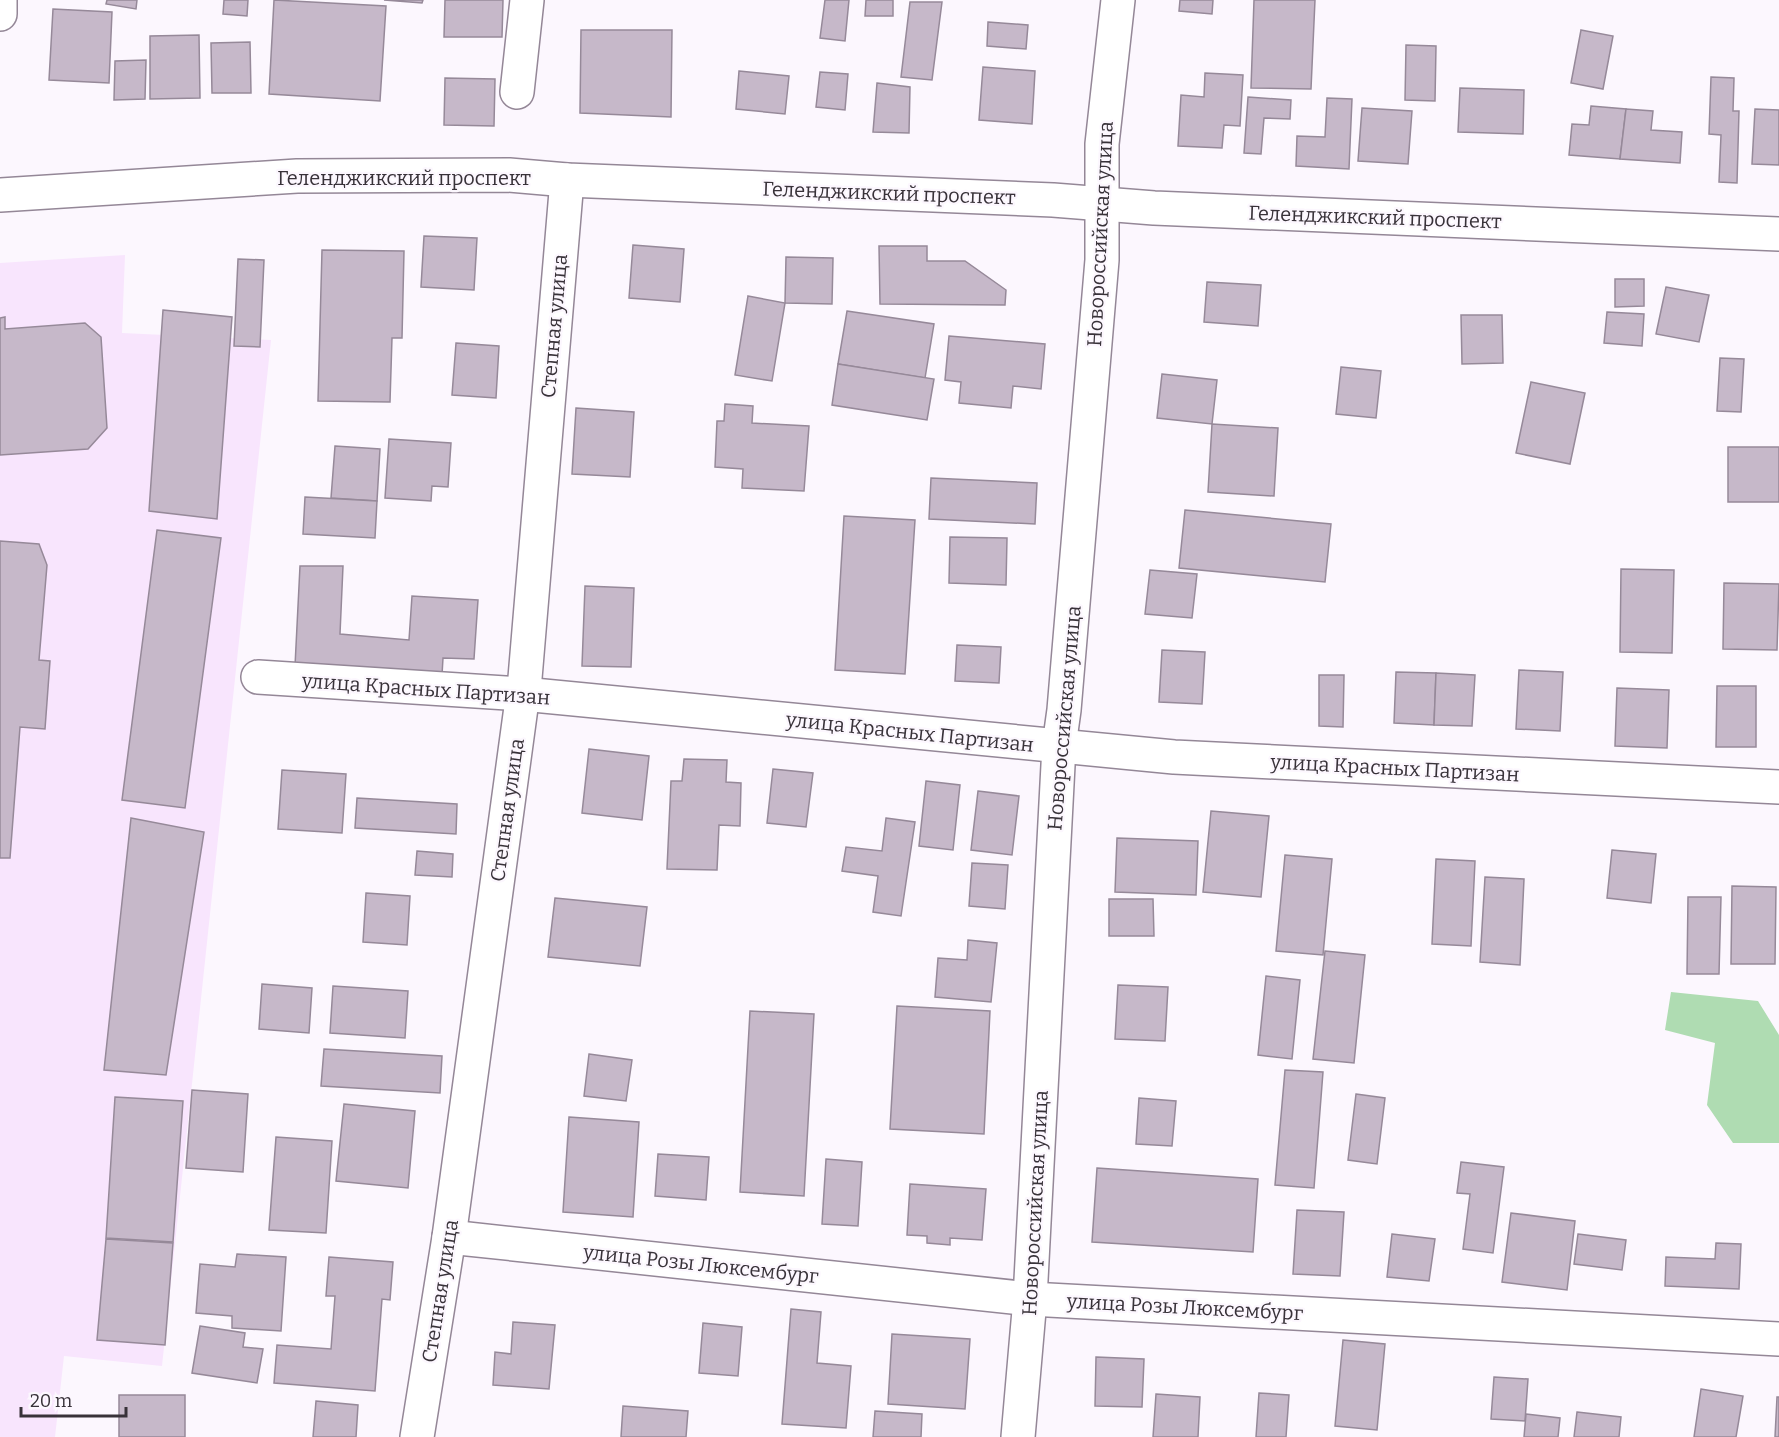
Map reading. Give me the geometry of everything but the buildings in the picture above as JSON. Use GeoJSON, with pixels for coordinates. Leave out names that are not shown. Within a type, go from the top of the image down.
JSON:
{"type":"FeatureCollection","features":[{"type":"Feature","properties":{"kind":"street"},"geometry":{"type":"LineString","coordinates":[[0,0],[0,14]]}},
{"type":"Feature","properties":{"kind":"street"},"geometry":{"type":"LineString","coordinates":[[517,92],[527,0]]}},
{"type":"Feature","properties":{"kind":"street","name":"Новороссийская улица"},"geometry":{"type":"LineString","coordinates":[[1018,1437],[1030,1299],[1059,746],[1102,260],[1102,144],[1118,0]]}},
{"type":"Feature","properties":{"kind":"street","name":"Геленджикский проспект"},"geometry":{"type":"LineString","coordinates":[[0,195],[297,176],[509,175],[567,180],[1102,203],[1165,208],[1779,234]]}},
{"type":"Feature","properties":{"kind":"street","name":"Степная улица"},"geometry":{"type":"LineString","coordinates":[[417,1437],[449,1237],[523,694],[567,180]]}},
{"type":"Feature","properties":{"kind":"street","name":"улица Красных Партизан"},"geometry":{"type":"LineString","coordinates":[[258,677],[523,694],[1174,757],[1779,788]]}},
{"type":"Feature","properties":{"kind":"street","name":"улица Розы Люксембург"},"geometry":{"type":"LineString","coordinates":[[449,1237],[1030,1299],[1779,1339]]}},
{"type":"Feature","properties":{"kind":"shaded area"},"geometry":{"type":"Polygon","coordinates":[[[125,255],[122,333],[271,340],[162,1366],[64,1356],[55,1437],[0,1437],[0,263],[125,255]]]}},
{"type":"Feature","properties":{"kind":"green space"},"geometry":{"type":"Polygon","coordinates":[[[1671,992],[1758,1001],[1779,1035],[1779,1143],[1733,1143],[1707,1105],[1715,1043],[1665,1030],[1671,992]]]}}]}
